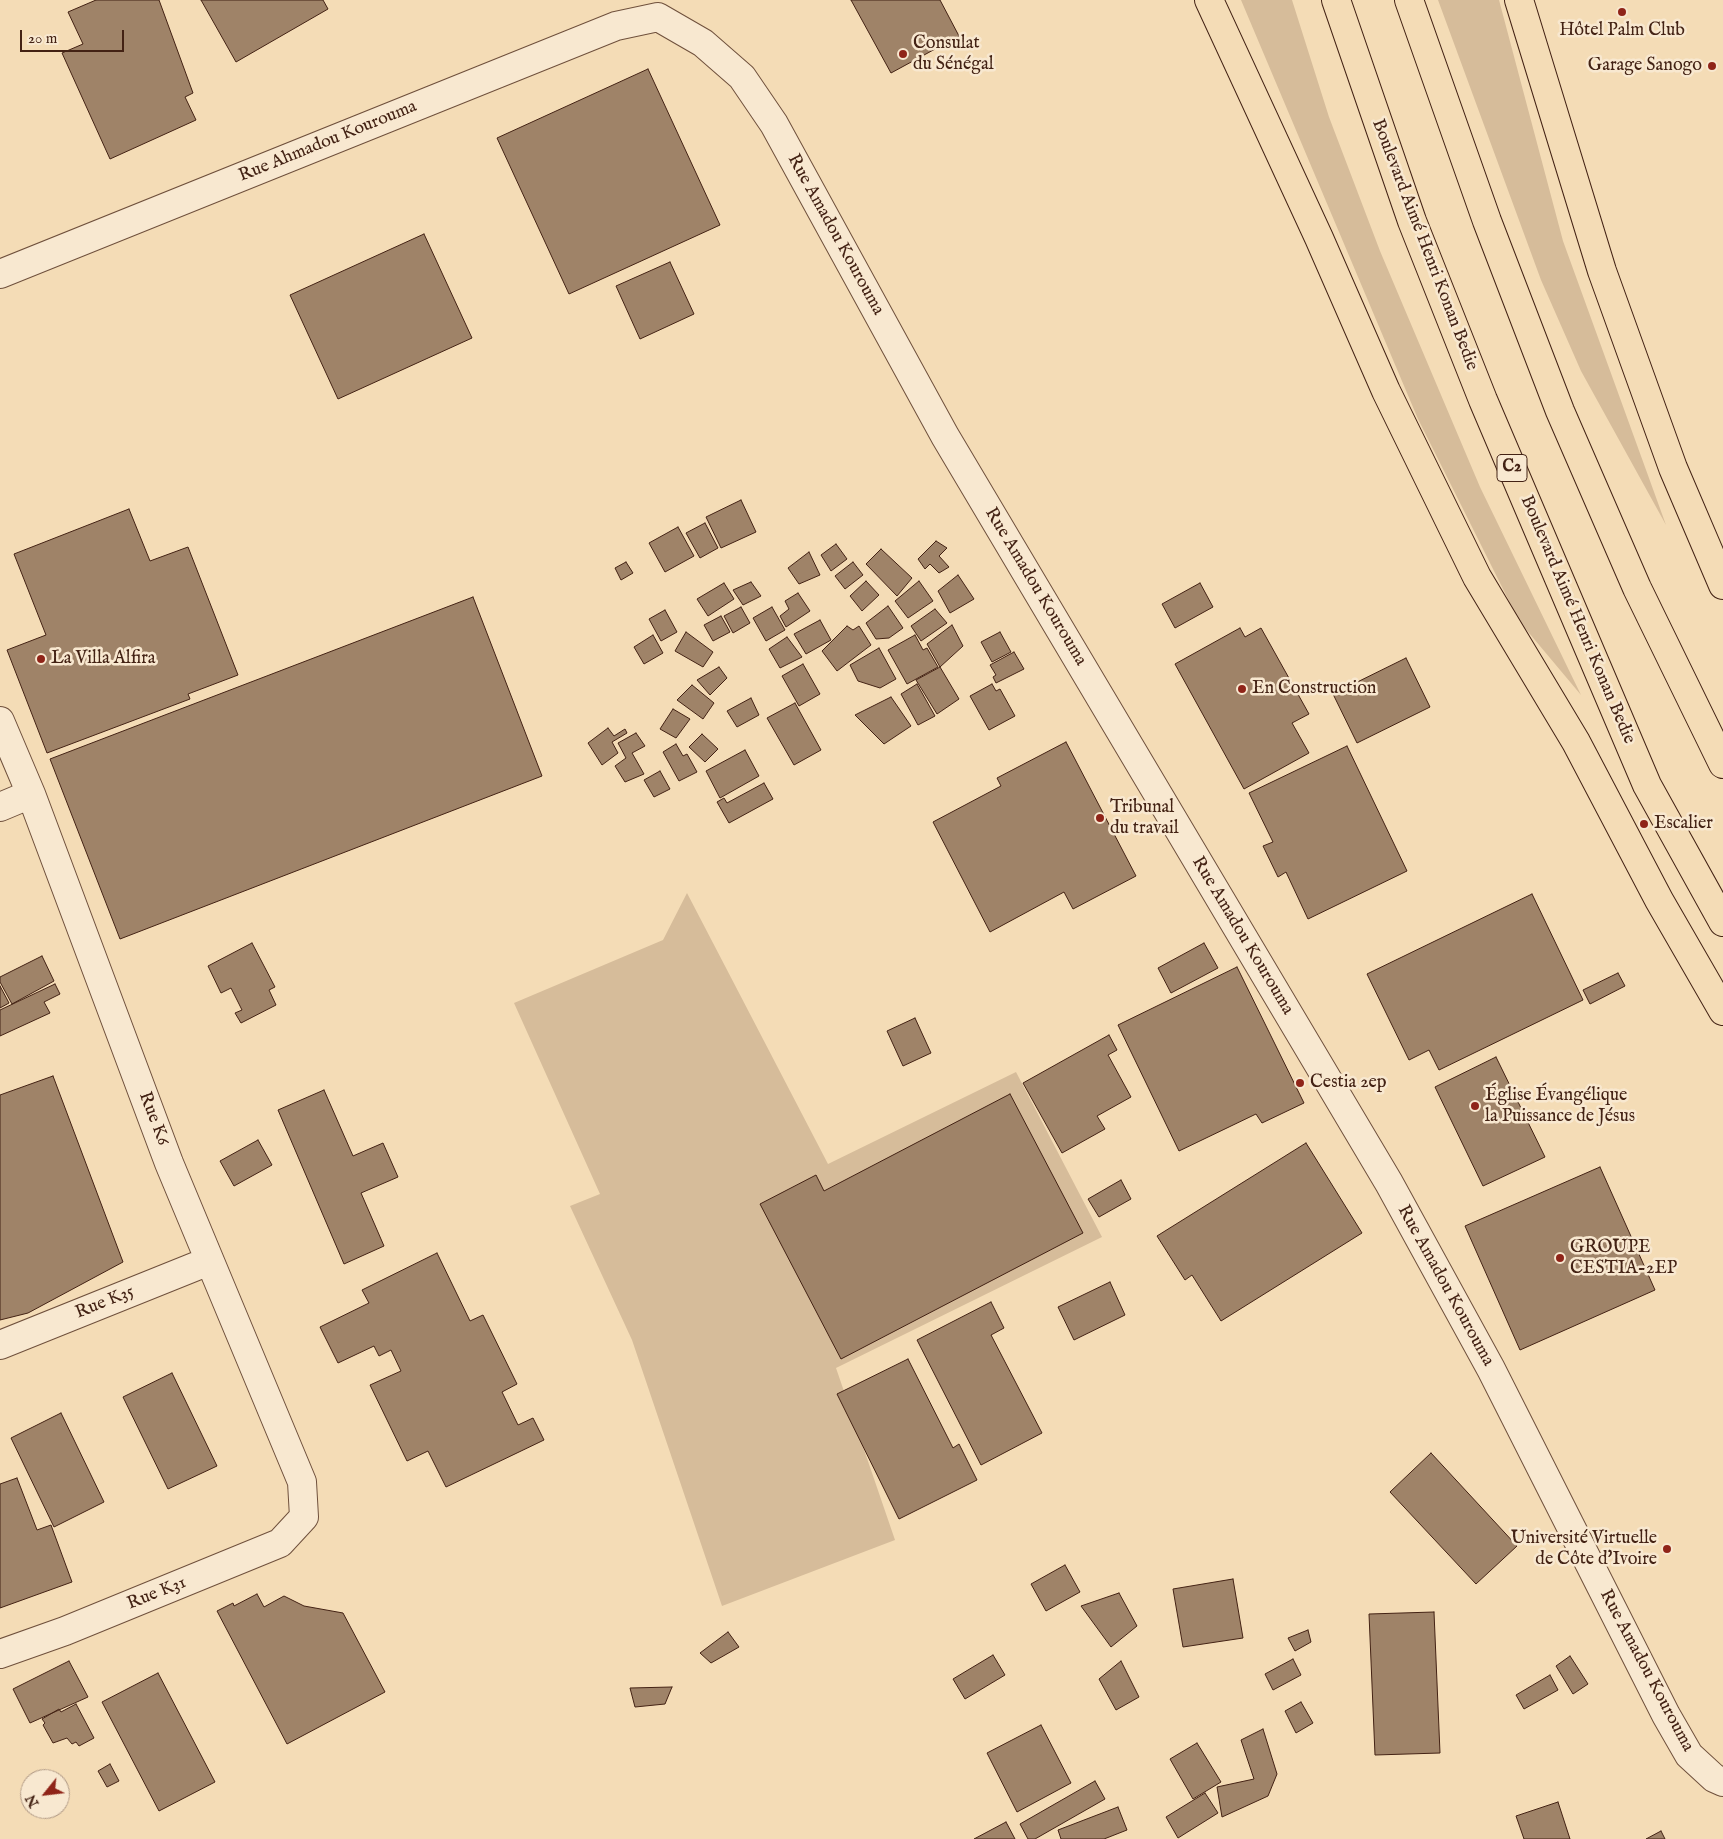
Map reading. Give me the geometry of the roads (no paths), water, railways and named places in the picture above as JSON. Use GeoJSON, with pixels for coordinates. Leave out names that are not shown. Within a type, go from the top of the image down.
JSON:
{"type":"FeatureCollection","features":[{"type":"Feature","properties":{"kind":"highway"},"geometry":{"type":"LineString","coordinates":[[1209,0],[1319,238],[1386,391],[1477,578],[1576,742],[1659,900],[1723,1011]]}},
{"type":"Feature","properties":{"kind":"highway","name":"Boulevard Aimé Henri Konan Bedie"},"geometry":{"type":"LineString","coordinates":[[1336,0],[1412,221],[1483,400],[1647,785],[1723,922]]}},
{"type":"Feature","properties":{"kind":"highway"},"geometry":{"type":"LineString","coordinates":[[1409,0],[1487,221],[1560,411],[1637,588],[1723,764]]}},
{"type":"Feature","properties":{"kind":"highway"},"geometry":{"type":"LineString","coordinates":[[1519,0],[1602,271],[1673,468],[1723,585]]}},
{"type":"Feature","properties":{"kind":"street","name":"Rue Ahmadou Kourouma"},"geometry":{"type":"LineString","coordinates":[[0,274],[616,26],[658,17]]}},
{"type":"Feature","properties":{"kind":"street","name":"Rue Amadou Kourouma"},"geometry":{"type":"LineString","coordinates":[[658,17],[702,43],[742,77],[774,124],[945,436],[1389,1183],[1491,1369],[1666,1715],[1689,1755],[1714,1778],[1723,1782]]}},
{"type":"Feature","properties":{"kind":"street","name":"Rue K6"},"geometry":{"type":"LineString","coordinates":[[0,721],[31,794],[170,1163],[302,1482],[304,1517]]}},
{"type":"Feature","properties":{"kind":"street"},"geometry":{"type":"LineString","coordinates":[[0,807],[31,794]]}},
{"type":"Feature","properties":{"kind":"street","name":"Rue K35"},"geometry":{"type":"LineString","coordinates":[[0,1345],[209,1261]]}},
{"type":"Feature","properties":{"kind":"street","name":"Rue K31"},"geometry":{"type":"LineString","coordinates":[[0,1654],[65,1631],[280,1543],[304,1517]]}},
{"type":"Feature","properties":{"kind":"place","name":"Hôtel Palm Club"},"geometry":{"type":"Point","coordinates":[1622,12]}},
{"type":"Feature","properties":{"kind":"place","name":"Consulat du Sénégal"},"geometry":{"type":"Point","coordinates":[903,54]}},
{"type":"Feature","properties":{"kind":"place","name":"Garage Sanogo"},"geometry":{"type":"Point","coordinates":[1712,66]}},
{"type":"Feature","properties":{"kind":"place","name":"La Villa Alfira"},"geometry":{"type":"Point","coordinates":[41,659]}},
{"type":"Feature","properties":{"kind":"place","name":"En Construction"},"geometry":{"type":"Point","coordinates":[1242,689]}},
{"type":"Feature","properties":{"kind":"place","name":"Tribunal du travail"},"geometry":{"type":"Point","coordinates":[1100,818]}},
{"type":"Feature","properties":{"kind":"place","name":"Escalier"},"geometry":{"type":"Point","coordinates":[1644,824]}},
{"type":"Feature","properties":{"kind":"place","name":"Cestia 2ep"},"geometry":{"type":"Point","coordinates":[1300,1083]}},
{"type":"Feature","properties":{"kind":"place","name":"Église Évangélique la Puissance de Jésus"},"geometry":{"type":"Point","coordinates":[1475,1106]}},
{"type":"Feature","properties":{"kind":"place","name":"GROUPE CESTIA-2EP"},"geometry":{"type":"Point","coordinates":[1560,1258]}},
{"type":"Feature","properties":{"kind":"place","name":"Université Virtuelle de Côte d'Ivoire"},"geometry":{"type":"Point","coordinates":[1667,1549]}}]}
